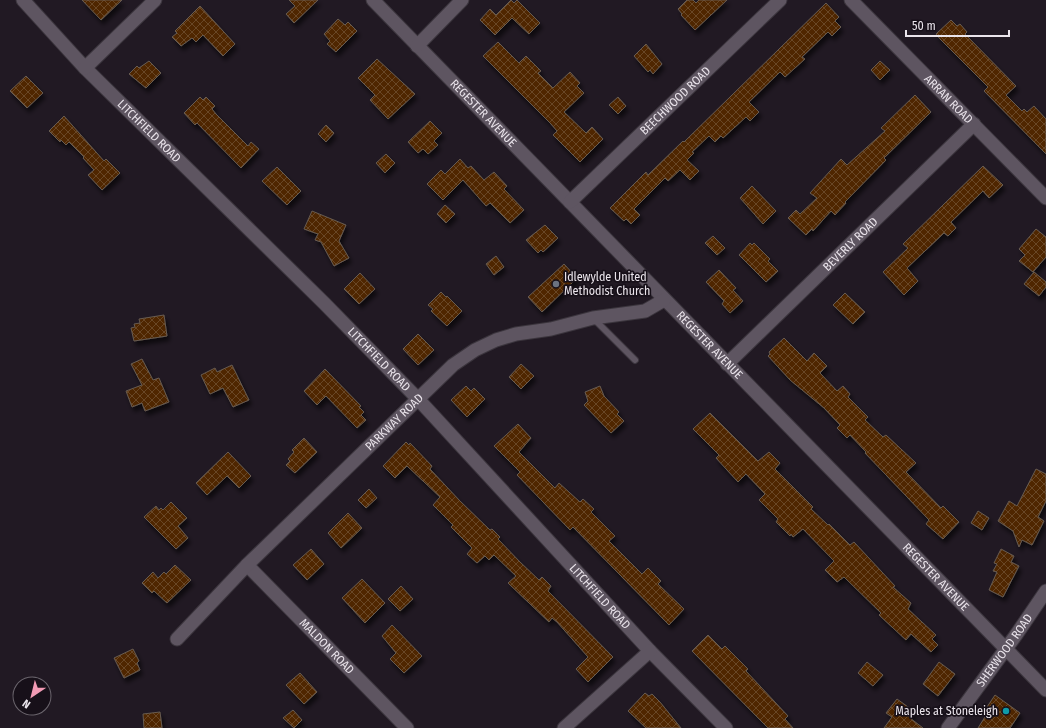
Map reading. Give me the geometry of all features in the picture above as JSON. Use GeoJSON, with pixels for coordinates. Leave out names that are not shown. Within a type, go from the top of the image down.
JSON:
{"type":"FeatureCollection","features":[{"type":"Feature","properties":{"kind":"street","name":"LITCHFIELD ROAD"},"geometry":{"type":"LineString","coordinates":[[22,0],[85,68],[324,303],[418,400],[650,651],[726,728]]}},
{"type":"Feature","properties":{"kind":"street"},"geometry":{"type":"LineString","coordinates":[[85,68],[155,0]]}},
{"type":"Feature","properties":{"kind":"street","name":"REGESTER AVENUE"},"geometry":{"type":"LineString","coordinates":[[373,0],[1046,690]]}},
{"type":"Feature","properties":{"kind":"street"},"geometry":{"type":"LineString","coordinates":[[418,46],[462,0]]}},
{"type":"Feature","properties":{"kind":"street","name":"BEECHWOOD ROAD"},"geometry":{"type":"LineString","coordinates":[[570,202],[780,0]]}},
{"type":"Feature","properties":{"kind":"street","name":"ARRAN ROAD"},"geometry":{"type":"LineString","coordinates":[[851,0],[1046,198]]}},
{"type":"Feature","properties":{"kind":"street","name":"BEVERLY ROAD"},"geometry":{"type":"LineString","coordinates":[[727,364],[974,124]]}},
{"type":"Feature","properties":{"kind":"street","name":"PARKWAY ROAD"},"geometry":{"type":"LineString","coordinates":[[177,639],[247,565],[454,365],[474,350],[496,340],[516,334],[551,329],[593,318],[645,311],[664,300]]}},
{"type":"Feature","properties":{"kind":"street","name":"MALDON ROAD"},"geometry":{"type":"LineString","coordinates":[[247,565],[408,728]]}},
{"type":"Feature","properties":{"kind":"street","name":"SHERWOOD ROAD"},"geometry":{"type":"LineString","coordinates":[[948,728],[1006,649],[1046,590]]}},
{"type":"Feature","properties":{"kind":"street"},"geometry":{"type":"LineString","coordinates":[[564,728],[650,651]]}},
{"type":"Feature","properties":{"kind":"lane"},"geometry":{"type":"LineString","coordinates":[[593,318],[635,360]]}},
{"type":"Feature","properties":{"kind":"building"},"geometry":{"type":"Polygon","coordinates":[[[82,0],[122,0],[101,20],[82,0]]]}},
{"type":"Feature","properties":{"kind":"building"},"geometry":{"type":"Polygon","coordinates":[[[289,0],[318,0],[294,23],[286,14],[295,6],[289,0]]]}},
{"type":"Feature","properties":{"kind":"building"},"geometry":{"type":"Polygon","coordinates":[[[511,0],[514,3],[517,0],[540,23],[529,34],[512,18],[495,35],[480,20],[490,9],[496,15],[511,0]]]}},
{"type":"Feature","properties":{"kind":"building"},"geometry":{"type":"Polygon","coordinates":[[[687,0],[693,0],[696,3],[699,0],[727,0],[695,30],[681,15],[682,14],[678,9],[687,0]]]}},
{"type":"Feature","properties":{"kind":"building"},"geometry":{"type":"Polygon","coordinates":[[[826,3],[839,17],[835,21],[841,27],[832,36],[828,32],[802,57],[805,59],[785,77],[780,72],[749,102],[759,112],[750,121],[746,117],[723,138],[721,136],[715,142],[709,136],[692,152],[694,153],[687,160],[699,171],[690,180],[680,170],[668,181],[665,178],[634,209],[640,215],[631,224],[626,219],[624,221],[610,208],[646,172],[648,175],[683,141],[684,142],[826,3]]]}},
{"type":"Feature","properties":{"kind":"building"},"geometry":{"type":"Polygon","coordinates":[[[200,6],[235,44],[223,56],[203,35],[196,42],[192,38],[181,46],[172,37],[177,33],[175,31],[200,6]]]}},
{"type":"Feature","properties":{"kind":"building"},"geometry":{"type":"Polygon","coordinates":[[[338,19],[345,25],[348,22],[357,31],[336,52],[327,44],[330,41],[324,34],[338,19]]]}},
{"type":"Feature","properties":{"kind":"building"},"geometry":{"type":"Polygon","coordinates":[[[951,20],[957,26],[960,24],[967,32],[965,34],[1016,86],[1006,95],[1022,111],[1024,109],[1027,112],[1034,106],[1046,119],[1046,154],[984,91],[988,87],[936,34],[951,20]]]}},
{"type":"Feature","properties":{"kind":"building"},"geometry":{"type":"Polygon","coordinates":[[[498,42],[519,63],[526,56],[541,71],[538,73],[553,88],[570,72],[580,83],[577,86],[584,93],[564,112],[586,133],[592,127],[603,139],[580,162],[553,135],[557,131],[551,124],[483,56],[498,42]]]}},
{"type":"Feature","properties":{"kind":"building"},"geometry":{"type":"Polygon","coordinates":[[[646,44],[662,64],[653,74],[650,70],[648,72],[634,56],[646,44]]]}},
{"type":"Feature","properties":{"kind":"building"},"geometry":{"type":"Polygon","coordinates":[[[377,59],[415,94],[388,119],[370,100],[375,95],[358,78],[377,59]]]}},
{"type":"Feature","properties":{"kind":"building"},"geometry":{"type":"Polygon","coordinates":[[[149,61],[161,73],[146,88],[129,74],[137,66],[139,68],[149,61]]]}},
{"type":"Feature","properties":{"kind":"building"},"geometry":{"type":"Polygon","coordinates":[[[880,61],[890,70],[880,80],[871,70],[880,61]]]}},
{"type":"Feature","properties":{"kind":"building"},"geometry":{"type":"Polygon","coordinates":[[[26,76],[43,93],[27,108],[10,91],[26,76]]]}},
{"type":"Feature","properties":{"kind":"building"},"geometry":{"type":"Polygon","coordinates":[[[915,95],[931,112],[884,158],[886,160],[845,202],[846,203],[835,215],[831,211],[813,231],[812,229],[806,235],[788,218],[796,210],[800,214],[817,198],[810,193],[841,159],[847,165],[885,131],[881,128],[915,95]]]}},
{"type":"Feature","properties":{"kind":"building"},"geometry":{"type":"Polygon","coordinates":[[[200,97],[203,100],[206,97],[215,106],[212,109],[216,114],[248,146],[251,142],[259,149],[241,168],[197,123],[195,125],[184,113],[200,97]]]}},
{"type":"Feature","properties":{"kind":"building"},"geometry":{"type":"Polygon","coordinates":[[[618,97],[626,106],[618,114],[609,105],[618,97]]]}},
{"type":"Feature","properties":{"kind":"building"},"geometry":{"type":"Polygon","coordinates":[[[64,116],[104,161],[106,159],[120,173],[102,190],[88,175],[94,170],[83,158],[84,157],[69,142],[66,145],[61,140],[60,142],[49,131],[64,116]]]}},
{"type":"Feature","properties":{"kind":"building"},"geometry":{"type":"Polygon","coordinates":[[[430,121],[442,133],[434,141],[438,145],[428,154],[423,149],[418,153],[408,142],[430,121]]]}},
{"type":"Feature","properties":{"kind":"building"},"geometry":{"type":"Polygon","coordinates":[[[326,125],[334,133],[326,142],[318,134],[326,125]]]}},
{"type":"Feature","properties":{"kind":"building"},"geometry":{"type":"Polygon","coordinates":[[[386,154],[395,163],[385,173],[376,163],[386,154]]]}},
{"type":"Feature","properties":{"kind":"building"},"geometry":{"type":"Polygon","coordinates":[[[460,159],[468,168],[471,166],[484,180],[494,172],[507,186],[504,189],[524,210],[510,223],[490,203],[486,206],[463,180],[443,200],[427,184],[441,170],[445,174],[460,159]]]}},
{"type":"Feature","properties":{"kind":"building"},"geometry":{"type":"Polygon","coordinates":[[[983,166],[1003,185],[989,198],[983,191],[951,222],[956,228],[948,236],[944,233],[907,268],[918,281],[904,295],[883,272],[908,248],[903,244],[983,166]]]}},
{"type":"Feature","properties":{"kind":"building"},"geometry":{"type":"Polygon","coordinates":[[[277,167],[301,191],[287,205],[262,181],[277,167]]]}},
{"type":"Feature","properties":{"kind":"building"},"geometry":{"type":"Polygon","coordinates":[[[752,186],[776,211],[763,224],[740,198],[752,186]]]}},
{"type":"Feature","properties":{"kind":"building"},"geometry":{"type":"Polygon","coordinates":[[[445,205],[455,214],[446,223],[437,214],[445,205]]]}},
{"type":"Feature","properties":{"kind":"building"},"geometry":{"type":"Polygon","coordinates":[[[312,211],[346,225],[339,241],[349,258],[334,266],[321,242],[315,240],[318,234],[304,229],[312,211]]]}},
{"type":"Feature","properties":{"kind":"building"},"geometry":{"type":"Polygon","coordinates":[[[545,225],[558,238],[543,252],[541,250],[538,253],[526,240],[545,225]]]}},
{"type":"Feature","properties":{"kind":"building"},"geometry":{"type":"Polygon","coordinates":[[[1036,229],[1046,237],[1046,257],[1033,272],[1019,261],[1025,255],[1019,249],[1036,229]]]}},
{"type":"Feature","properties":{"kind":"building"},"geometry":{"type":"Polygon","coordinates":[[[713,236],[725,248],[717,255],[705,243],[713,236]]]}},
{"type":"Feature","properties":{"kind":"building"},"geometry":{"type":"Polygon","coordinates":[[[750,243],[752,245],[754,243],[770,259],[768,261],[778,271],[766,282],[739,255],[750,243]]]}},
{"type":"Feature","properties":{"kind":"building"},"geometry":{"type":"Polygon","coordinates":[[[496,256],[504,267],[494,275],[486,264],[496,256]]]}},
{"type":"Feature","properties":{"kind":"building","name":"Idlewylde United Methodist Church"},"geometry":{"type":"Polygon","coordinates":[[[564,264],[577,278],[542,312],[528,297],[564,264]]]}},
{"type":"Feature","properties":{"kind":"building"},"geometry":{"type":"Polygon","coordinates":[[[719,270],[736,288],[733,290],[743,301],[730,313],[722,304],[724,301],[706,282],[719,270]]]}},
{"type":"Feature","properties":{"kind":"building"},"geometry":{"type":"Polygon","coordinates":[[[1034,272],[1046,282],[1046,287],[1039,296],[1024,284],[1034,272]]]}},
{"type":"Feature","properties":{"kind":"building"},"geometry":{"type":"Polygon","coordinates":[[[360,273],[375,289],[359,304],[344,289],[360,273]]]}},
{"type":"Feature","properties":{"kind":"building"},"geometry":{"type":"Polygon","coordinates":[[[441,292],[462,311],[447,326],[431,311],[433,309],[428,305],[441,292]]]}},
{"type":"Feature","properties":{"kind":"building"},"geometry":{"type":"Polygon","coordinates":[[[845,293],[865,312],[853,324],[833,305],[845,293]]]}},
{"type":"Feature","properties":{"kind":"building"},"geometry":{"type":"Polygon","coordinates":[[[164,315],[167,336],[134,341],[131,328],[135,327],[134,324],[140,323],[139,319],[164,315]]]}},
{"type":"Feature","properties":{"kind":"building"},"geometry":{"type":"Polygon","coordinates":[[[418,334],[434,350],[418,365],[403,349],[418,334]]]}},
{"type":"Feature","properties":{"kind":"building"},"geometry":{"type":"Polygon","coordinates":[[[784,338],[807,361],[814,353],[827,366],[820,373],[837,391],[843,386],[850,394],[848,397],[868,417],[865,420],[883,437],[886,435],[916,463],[906,472],[941,508],[943,506],[959,522],[943,539],[926,524],[929,520],[865,453],[866,452],[850,435],[847,438],[837,428],[840,425],[824,408],[790,380],[768,356],[770,354],[769,352],[784,338]]]}},
{"type":"Feature","properties":{"kind":"building"},"geometry":{"type":"Polygon","coordinates":[[[142,359],[153,380],[159,378],[169,402],[145,411],[142,403],[132,407],[126,391],[142,385],[131,364],[142,359]]]}},
{"type":"Feature","properties":{"kind":"building"},"geometry":{"type":"Polygon","coordinates":[[[521,364],[534,376],[521,389],[509,377],[521,364]]]}},
{"type":"Feature","properties":{"kind":"building"},"geometry":{"type":"Polygon","coordinates":[[[232,365],[249,400],[233,407],[223,388],[210,394],[201,375],[215,368],[217,372],[232,365]]]}},
{"type":"Feature","properties":{"kind":"building"},"geometry":{"type":"Polygon","coordinates":[[[325,369],[361,406],[359,407],[364,412],[361,415],[366,420],[357,428],[326,396],[317,405],[304,391],[325,369]]]}},
{"type":"Feature","properties":{"kind":"building"},"geometry":{"type":"Polygon","coordinates":[[[466,386],[471,391],[474,388],[485,399],[467,417],[451,400],[466,386]]]}},
{"type":"Feature","properties":{"kind":"building"},"geometry":{"type":"Polygon","coordinates":[[[600,386],[604,396],[619,412],[617,414],[624,421],[611,433],[584,405],[588,401],[585,392],[600,386]]]}},
{"type":"Feature","properties":{"kind":"building"},"geometry":{"type":"Polygon","coordinates":[[[710,413],[758,461],[769,452],[780,463],[775,469],[813,507],[811,509],[850,545],[854,542],[895,586],[893,587],[911,603],[908,609],[936,635],[932,639],[938,645],[931,652],[911,634],[906,640],[879,615],[881,613],[844,577],[837,582],[825,570],[834,561],[803,529],[793,537],[791,534],[790,536],[776,522],[778,519],[759,500],[765,494],[746,474],[738,482],[716,458],[719,455],[693,429],[710,413]]]}},
{"type":"Feature","properties":{"kind":"building"},"geometry":{"type":"Polygon","coordinates":[[[518,424],[531,438],[519,452],[555,488],[559,483],[580,502],[583,499],[594,509],[591,512],[615,536],[609,541],[642,574],[648,568],[661,581],[658,584],[684,609],[669,625],[573,527],[570,530],[517,475],[520,472],[494,446],[518,424]]]}},
{"type":"Feature","properties":{"kind":"building"},"geometry":{"type":"Polygon","coordinates":[[[304,438],[317,452],[295,473],[286,465],[290,461],[288,459],[294,452],[292,450],[304,438]]]}},
{"type":"Feature","properties":{"kind":"building"},"geometry":{"type":"Polygon","coordinates":[[[406,442],[409,445],[410,443],[432,466],[430,469],[460,501],[490,530],[492,529],[500,537],[498,539],[520,562],[539,580],[542,577],[551,586],[548,591],[613,657],[588,682],[576,669],[588,657],[557,622],[552,618],[549,622],[508,583],[516,576],[494,555],[489,560],[485,556],[477,563],[467,554],[472,548],[451,527],[453,525],[433,505],[440,497],[407,466],[395,478],[383,466],[406,442]]]}},
{"type":"Feature","properties":{"kind":"building"},"geometry":{"type":"Polygon","coordinates":[[[228,452],[251,476],[239,488],[227,476],[207,495],[196,483],[228,452]]]}},
{"type":"Feature","properties":{"kind":"building"},"geometry":{"type":"Polygon","coordinates":[[[1036,469],[1046,474],[1046,501],[1038,517],[1044,521],[1032,545],[1022,540],[1019,547],[1013,531],[998,521],[1009,501],[1017,506],[1036,469]]]}},
{"type":"Feature","properties":{"kind":"building"},"geometry":{"type":"Polygon","coordinates":[[[369,489],[377,498],[366,508],[358,500],[369,489]]]}},
{"type":"Feature","properties":{"kind":"building"},"geometry":{"type":"Polygon","coordinates":[[[171,502],[187,518],[178,526],[188,538],[176,549],[144,517],[156,506],[159,510],[161,508],[163,510],[171,502]]]}},
{"type":"Feature","properties":{"kind":"building"},"geometry":{"type":"Polygon","coordinates":[[[978,511],[989,518],[982,530],[971,523],[978,511]]]}},
{"type":"Feature","properties":{"kind":"building"},"geometry":{"type":"Polygon","coordinates":[[[348,513],[362,528],[341,548],[328,533],[348,513]]]}},
{"type":"Feature","properties":{"kind":"building"},"geometry":{"type":"Polygon","coordinates":[[[311,549],[324,564],[307,580],[293,565],[311,549]]]}},
{"type":"Feature","properties":{"kind":"building"},"geometry":{"type":"Polygon","coordinates":[[[1001,549],[1014,556],[1011,562],[1019,566],[1003,597],[989,590],[997,572],[993,571],[997,564],[994,563],[1001,549]]]}},
{"type":"Feature","properties":{"kind":"building"},"geometry":{"type":"Polygon","coordinates":[[[175,565],[191,580],[167,603],[154,591],[152,593],[142,583],[153,572],[158,578],[164,572],[166,574],[175,565]]]}},
{"type":"Feature","properties":{"kind":"building"},"geometry":{"type":"Polygon","coordinates":[[[362,579],[385,603],[365,623],[342,598],[362,579]]]}},
{"type":"Feature","properties":{"kind":"building"},"geometry":{"type":"Polygon","coordinates":[[[401,586],[413,599],[400,611],[388,599],[401,586]]]}},
{"type":"Feature","properties":{"kind":"building"},"geometry":{"type":"Polygon","coordinates":[[[392,625],[422,656],[404,673],[390,659],[396,653],[382,636],[392,625]]]}},
{"type":"Feature","properties":{"kind":"building"},"geometry":{"type":"Polygon","coordinates":[[[708,635],[722,649],[725,646],[748,669],[746,671],[788,716],[785,719],[793,728],[768,728],[692,651],[708,635]]]}},
{"type":"Feature","properties":{"kind":"building"},"geometry":{"type":"Polygon","coordinates":[[[133,649],[139,661],[137,663],[140,670],[124,678],[114,658],[133,649]]]}},
{"type":"Feature","properties":{"kind":"building"},"geometry":{"type":"Polygon","coordinates":[[[867,662],[883,675],[873,686],[858,673],[867,662]]]}},
{"type":"Feature","properties":{"kind":"building"},"geometry":{"type":"Polygon","coordinates":[[[939,662],[955,674],[938,696],[923,684],[939,662]]]}},
{"type":"Feature","properties":{"kind":"building"},"geometry":{"type":"Polygon","coordinates":[[[300,673],[317,692],[304,704],[286,685],[300,673]]]}},
{"type":"Feature","properties":{"kind":"building"},"geometry":{"type":"Polygon","coordinates":[[[645,693],[649,696],[652,694],[681,728],[646,728],[628,711],[645,693]]]}},
{"type":"Feature","properties":{"kind":"building","name":"Maples at Stoneleigh"},"geometry":{"type":"Polygon","coordinates":[[[995,695],[1020,713],[1010,728],[978,728],[990,709],[987,707],[995,695]]]}},
{"type":"Feature","properties":{"kind":"building"},"geometry":{"type":"Polygon","coordinates":[[[897,699],[915,712],[910,718],[923,728],[884,728],[892,717],[886,713],[897,699]]]}},
{"type":"Feature","properties":{"kind":"building"},"geometry":{"type":"Polygon","coordinates":[[[293,710],[302,720],[294,728],[283,718],[293,710]]]}},
{"type":"Feature","properties":{"kind":"building"},"geometry":{"type":"Polygon","coordinates":[[[160,712],[162,728],[144,728],[143,714],[160,712]]]}},
{"type":"Feature","properties":{"kind":"place","name":"Idlewylde United Methodist Church"},"geometry":{"type":"Point","coordinates":[556,284]}},
{"type":"Feature","properties":{"kind":"place","name":"Maples at Stoneleigh"},"geometry":{"type":"Point","coordinates":[1006,711]}}]}
